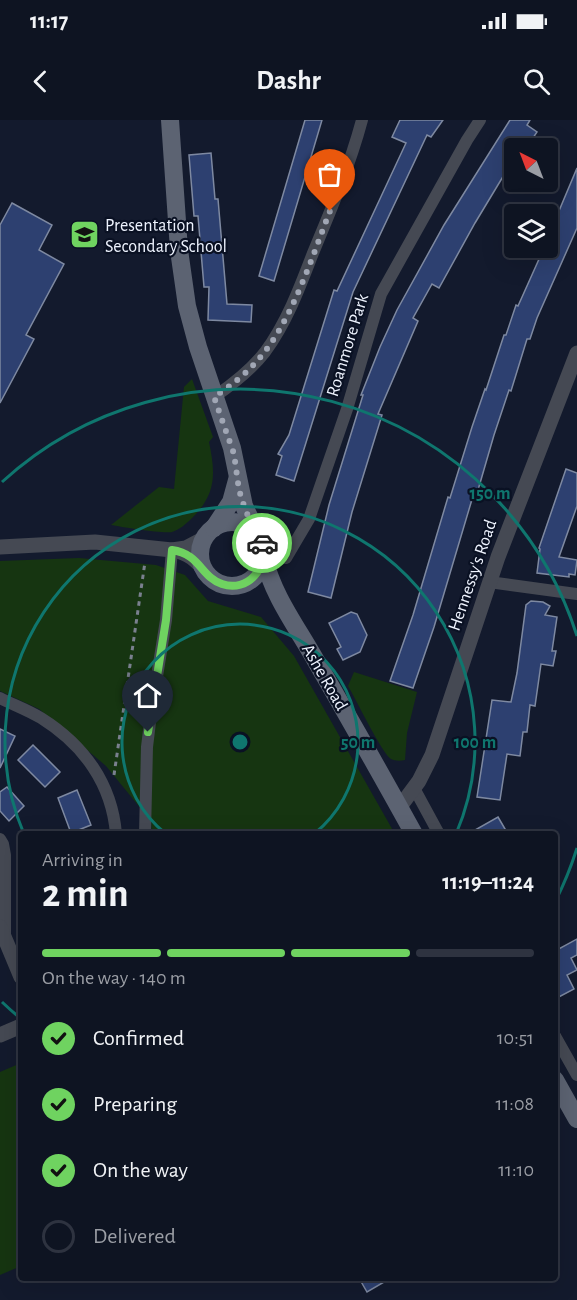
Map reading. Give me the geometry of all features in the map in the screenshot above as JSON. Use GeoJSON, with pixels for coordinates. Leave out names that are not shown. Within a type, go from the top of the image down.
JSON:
{"type":"FeatureCollection","features":[{"type":"Feature","properties":{"kind":"main road"},"geometry":{"type":"LineString","coordinates":[[170,120],[179,250],[185,294],[194,333],[232,448],[237,473],[239,490],[244,506],[263,545],[264,558],[256,575],[246,583],[234,586],[222,584],[211,578],[203,568],[200,556],[201,549],[210,533],[231,502],[237,473]]}},
{"type":"Feature","properties":{"kind":"main road"},"geometry":{"type":"LineString","coordinates":[[210,533],[226,523],[240,523],[256,533]]}},
{"type":"Feature","properties":{"kind":"main road","name":"Ashe Road"},"geometry":{"type":"LineString","coordinates":[[264,558],[273,587],[288,615],[412,831]]}},
{"type":"Feature","properties":{"kind":"main road","name":"Ashe Road"},"geometry":{"type":"LineString","coordinates":[[234,586],[259,591],[272,599],[288,615]]}},
{"type":"Feature","properties":{"kind":"main road"},"geometry":{"type":"LineString","coordinates":[[558,1085],[577,1119]]}},
{"type":"Feature","properties":{"kind":"street"},"geometry":{"type":"LineString","coordinates":[[214,397],[240,378],[258,360],[272,343],[283,323],[317,244],[362,120]]}},
{"type":"Feature","properties":{"kind":"street","name":"Roanmore Park"},"geometry":{"type":"LineString","coordinates":[[286,558],[309,519],[347,409],[381,294],[480,120]]}},
{"type":"Feature","properties":{"kind":"street","name":"Hennessy's Road"},"geometry":{"type":"LineString","coordinates":[[399,808],[428,765],[489,582],[577,352]]}},
{"type":"Feature","properties":{"kind":"street"},"geometry":{"type":"LineString","coordinates":[[172,550],[186,548],[210,533]]}},
{"type":"Feature","properties":{"kind":"street"},"geometry":{"type":"LineString","coordinates":[[0,547],[95,542],[172,550],[191,557],[207,573]]}},
{"type":"Feature","properties":{"kind":"street"},"geometry":{"type":"LineString","coordinates":[[145,831],[147,747],[161,660],[172,550]]}},
{"type":"Feature","properties":{"kind":"street"},"geometry":{"type":"LineString","coordinates":[[489,582],[577,594]]}},
{"type":"Feature","properties":{"kind":"street"},"geometry":{"type":"LineString","coordinates":[[0,698],[40,718],[70,740],[93,767],[104,786],[111,804],[116,831]]}},
{"type":"Feature","properties":{"kind":"street"},"geometry":{"type":"LineString","coordinates":[[414,788],[437,831]]}},
{"type":"Feature","properties":{"kind":"street"},"geometry":{"type":"LineString","coordinates":[[0,839],[5,855],[3,933],[18,970]]}},
{"type":"Feature","properties":{"kind":"street"},"geometry":{"type":"LineString","coordinates":[[0,1035],[18,1027]]}},
{"type":"Feature","properties":{"kind":"street"},"geometry":{"type":"LineString","coordinates":[[558,1041],[577,1075]]}},
{"type":"Feature","properties":{"kind":"path"},"geometry":{"type":"LineString","coordinates":[[111,804],[147,547]]}},
{"type":"Feature","properties":{"kind":"green space"},"geometry":{"type":"Polygon","coordinates":[[[192,379],[213,437],[209,442],[213,465],[210,493],[189,521],[172,532],[111,525],[159,487],[174,489],[184,387],[192,379]]]}},
{"type":"Feature","properties":{"kind":"green space"},"geometry":{"type":"Polygon","coordinates":[[[79,558],[156,565],[185,575],[208,601],[261,617],[294,656],[393,831],[152,831],[151,821],[106,766],[39,709],[0,691],[0,561],[79,558]]]}},
{"type":"Feature","properties":{"kind":"green space"},"geometry":{"type":"Polygon","coordinates":[[[354,672],[417,692],[407,733],[405,760],[391,759],[375,736],[348,686],[354,672]]]}},
{"type":"Feature","properties":{"kind":"green space"},"geometry":{"type":"Polygon","coordinates":[[[18,1064],[18,1267],[0,1275],[0,1072],[18,1064]]]}},
{"type":"Feature","properties":{"kind":"building"},"geometry":{"type":"Polygon","coordinates":[[[305,120],[322,120],[274,281],[259,276],[305,120]]]}},
{"type":"Feature","properties":{"kind":"building"},"geometry":{"type":"Polygon","coordinates":[[[400,120],[443,120],[431,137],[427,135],[353,292],[294,481],[276,475],[282,456],[278,454],[289,435],[334,290],[337,291],[406,143],[392,137],[400,120]]]}},
{"type":"Feature","properties":{"kind":"building"},"geometry":{"type":"Polygon","coordinates":[[[510,120],[530,120],[527,125],[537,132],[533,138],[504,138],[504,175],[439,288],[432,284],[413,318],[418,321],[378,414],[382,415],[352,512],[331,598],[308,592],[329,505],[363,395],[361,395],[397,310],[444,225],[510,120]]]}},
{"type":"Feature","properties":{"kind":"building"},"geometry":{"type":"Polygon","coordinates":[[[211,153],[215,199],[218,199],[227,304],[252,305],[251,322],[208,320],[209,287],[204,287],[198,216],[194,216],[189,155],[211,153]]]}},
{"type":"Feature","properties":{"kind":"building"},"geometry":{"type":"Polygon","coordinates":[[[577,168],[577,228],[530,339],[527,339],[494,435],[476,497],[473,496],[434,627],[413,688],[390,681],[413,615],[448,497],[450,498],[504,335],[506,335],[516,305],[518,306],[540,258],[558,258],[558,213],[577,168]]]}},
{"type":"Feature","properties":{"kind":"building"},"geometry":{"type":"Polygon","coordinates":[[[12,203],[52,225],[39,250],[64,264],[26,335],[34,339],[0,403],[0,225],[12,203]]]}},
{"type":"Feature","properties":{"kind":"building"},"geometry":{"type":"Polygon","coordinates":[[[566,469],[577,473],[577,506],[559,557],[577,560],[575,575],[569,574],[569,577],[537,573],[539,548],[566,469]]]}},
{"type":"Feature","properties":{"kind":"building"},"geometry":{"type":"Polygon","coordinates":[[[531,601],[543,602],[550,606],[545,615],[557,617],[552,651],[556,651],[553,666],[541,664],[535,706],[530,705],[527,732],[523,732],[520,756],[507,754],[500,800],[477,797],[492,700],[511,702],[526,605],[531,601]]]}},
{"type":"Feature","properties":{"kind":"building"},"geometry":{"type":"Polygon","coordinates":[[[351,612],[357,614],[367,635],[360,652],[343,660],[337,649],[341,647],[329,623],[351,612]]]}},
{"type":"Feature","properties":{"kind":"building"},"geometry":{"type":"Polygon","coordinates":[[[0,729],[15,736],[0,768],[0,729]]]}},
{"type":"Feature","properties":{"kind":"building"},"geometry":{"type":"Polygon","coordinates":[[[33,745],[60,772],[45,787],[18,760],[33,745]]]}},
{"type":"Feature","properties":{"kind":"building"},"geometry":{"type":"Polygon","coordinates":[[[7,787],[24,806],[9,821],[0,811],[0,792],[7,787]]]}},
{"type":"Feature","properties":{"kind":"building"},"geometry":{"type":"Polygon","coordinates":[[[77,790],[91,825],[70,831],[58,798],[77,790]]]}},
{"type":"Feature","properties":{"kind":"building"},"geometry":{"type":"Polygon","coordinates":[[[498,817],[506,831],[473,831],[498,817]]]}},
{"type":"Feature","properties":{"kind":"building"},"geometry":{"type":"Polygon","coordinates":[[[577,939],[577,955],[571,958],[577,970],[567,975],[574,989],[558,997],[558,949],[577,939]]]}},
{"type":"Feature","properties":{"kind":"building"},"geometry":{"type":"Polygon","coordinates":[[[361,1281],[386,1281],[367,1292],[361,1281]]]}},
{"type":"Feature","properties":{"kind":"way so far"},"geometry":{"type":"LineString","coordinates":[[262,543],[244,506],[239,490],[234,454],[214,397],[228,388],[258,360],[277,334],[288,314],[330,211]]}},
{"type":"Feature","properties":{"kind":"place","name":"Presentation Secondary School"},"geometry":{"type":"Point","coordinates":[84,235]}},
{"type":"Feature","properties":{"kind":"route"},"geometry":{"type":"LineString","coordinates":[[148,732],[161,660],[172,550],[191,557],[216,582],[234,586],[251,580],[260,570],[264,558],[262,543]]}}]}
